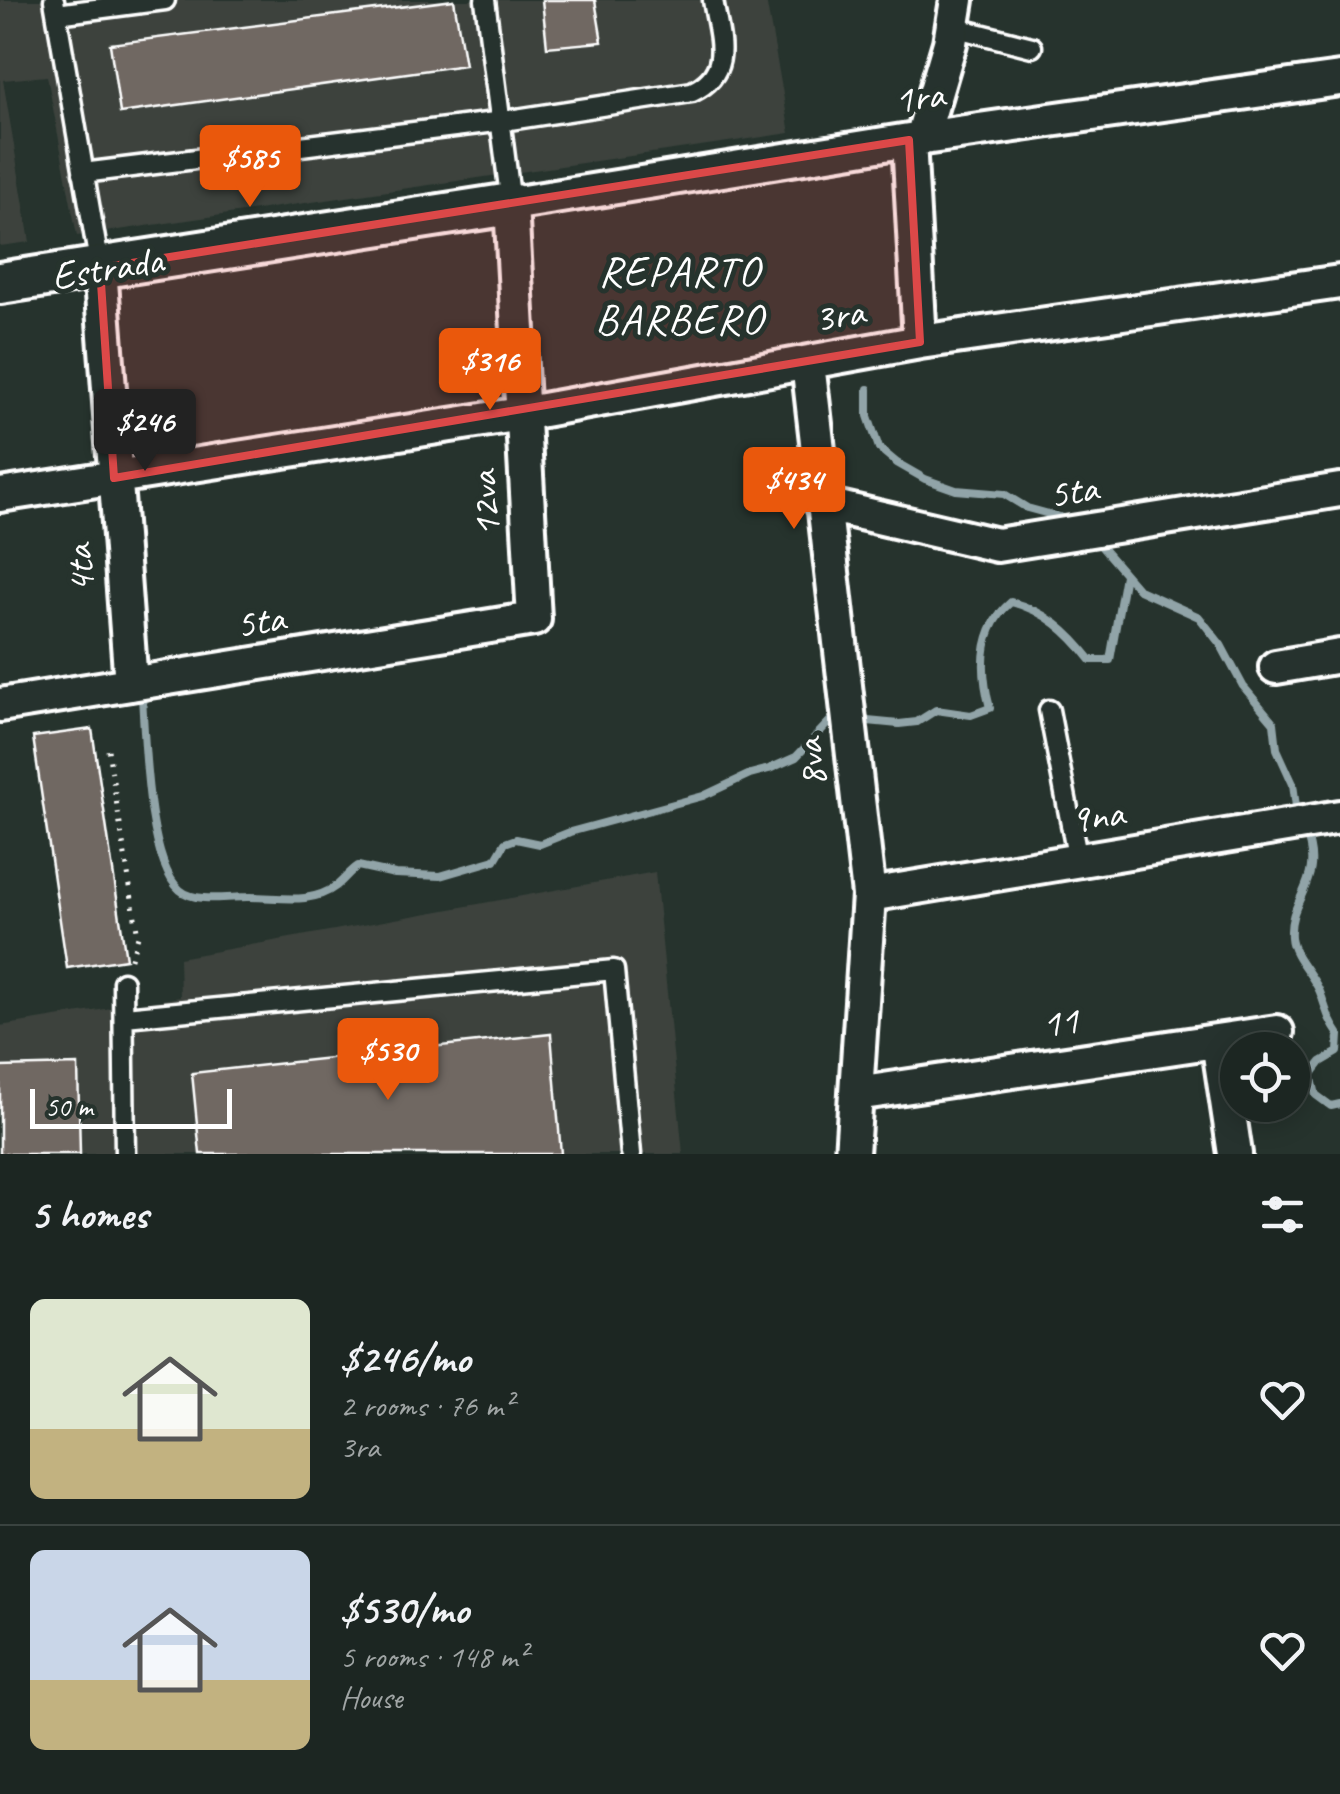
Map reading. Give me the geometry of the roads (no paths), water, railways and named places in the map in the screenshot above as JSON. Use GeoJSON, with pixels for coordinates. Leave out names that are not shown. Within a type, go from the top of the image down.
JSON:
{"type":"FeatureCollection","features":[{"type":"Feature","properties":{"kind":"street"},"geometry":{"type":"LineString","coordinates":[[920,342],[916,139],[955,14]]}},
{"type":"Feature","properties":{"kind":"street","name":"1ra"},"geometry":{"type":"LineString","coordinates":[[510,204],[916,139],[1340,79]]}},
{"type":"Feature","properties":{"kind":"street","name":"Estrada"},"geometry":{"type":"LineString","coordinates":[[0,283],[510,204]]}},
{"type":"Feature","properties":{"kind":"street","name":"12va"},"geometry":{"type":"LineString","coordinates":[[510,204],[534,618]]}},
{"type":"Feature","properties":{"kind":"street","name":"4ta"},"geometry":{"type":"LineString","coordinates":[[100,268],[131,684]]}},
{"type":"Feature","properties":{"kind":"street","name":"3ra"},"geometry":{"type":"LineString","coordinates":[[0,495],[521,414],[920,342],[1340,282]]}},
{"type":"Feature","properties":{"kind":"street","name":"8va"},"geometry":{"type":"LineString","coordinates":[[808,363],[868,896],[852,1154]]}},
{"type":"Feature","properties":{"kind":"street","name":"5ta"},"geometry":{"type":"LineString","coordinates":[[822,504],[997,545],[1340,490]]}},
{"type":"Feature","properties":{"kind":"street","name":"5ta"},"geometry":{"type":"LineString","coordinates":[[0,705],[534,618]]}},
{"type":"Feature","properties":{"kind":"street"},"geometry":{"type":"LineString","coordinates":[[1276,666],[1340,656]]}},
{"type":"Feature","properties":{"kind":"street","name":"9na"},"geometry":{"type":"LineString","coordinates":[[868,896],[1316,821]]}},
{"type":"Feature","properties":{"kind":"street"},"geometry":{"type":"LineString","coordinates":[[1218,1041],[1235,1154]]}},
{"type":"Feature","properties":{"kind":"street","name":"11"},"geometry":{"type":"LineString","coordinates":[[856,1094],[1218,1041]]}},
{"type":"Feature","properties":{"kind":"lane"},"geometry":{"type":"LineString","coordinates":[[100,268],[56,7],[165,0]]}},
{"type":"Feature","properties":{"kind":"lane"},"geometry":{"type":"LineString","coordinates":[[485,0],[503,121],[510,204]]}},
{"type":"Feature","properties":{"kind":"lane"},"geometry":{"type":"LineString","coordinates":[[83,173],[503,121],[692,92],[710,83],[718,68],[721,51],[714,0]]}},
{"type":"Feature","properties":{"kind":"lane"},"geometry":{"type":"LineString","coordinates":[[955,14],[1032,47]]}},
{"type":"Feature","properties":{"kind":"lane"},"geometry":{"type":"LineString","coordinates":[[1049,710],[1078,861]]}},
{"type":"Feature","properties":{"kind":"lane"},"geometry":{"type":"LineString","coordinates":[[126,1017],[614,970],[631,1154]]}},
{"type":"Feature","properties":{"kind":"lane"},"geometry":{"type":"LineString","coordinates":[[123,982],[125,1154]]}},
{"type":"Feature","properties":{"kind":"waterway"},"geometry":{"type":"LineString","coordinates":[[868,389],[868,416],[879,448],[897,463],[956,490],[1004,494],[1027,508],[1071,520]]}},
{"type":"Feature","properties":{"kind":"waterway"},"geometry":{"type":"LineString","coordinates":[[1093,537],[1139,590],[1199,617],[1221,645],[1243,686],[1274,723],[1277,749],[1293,784],[1297,814]]}},
{"type":"Feature","properties":{"kind":"waterway"},"geometry":{"type":"LineString","coordinates":[[857,720],[899,724],[917,722],[936,710],[971,715],[990,708],[985,651],[993,625],[1011,602],[1056,624],[1091,660],[1110,660],[1125,575]]}},
{"type":"Feature","properties":{"kind":"waterway"},"geometry":{"type":"LineString","coordinates":[[142,697],[150,799],[161,854],[180,890],[194,897],[212,898],[315,896],[336,886],[358,866],[395,874],[440,876],[495,860],[505,843],[516,839],[540,844],[570,832],[703,796],[796,757],[830,721],[838,721]]}},
{"type":"Feature","properties":{"kind":"waterway"},"geometry":{"type":"LineString","coordinates":[[1305,831],[1311,864],[1295,911],[1291,937],[1339,1035],[1338,1052],[1321,1062],[1311,1075],[1316,1095],[1331,1106],[1340,1104]]}},
{"type":"Feature","properties":{"kind":"district","name":"REPARTO BARBERO"},"geometry":{"type":"Point","coordinates":[680,294]}}]}
